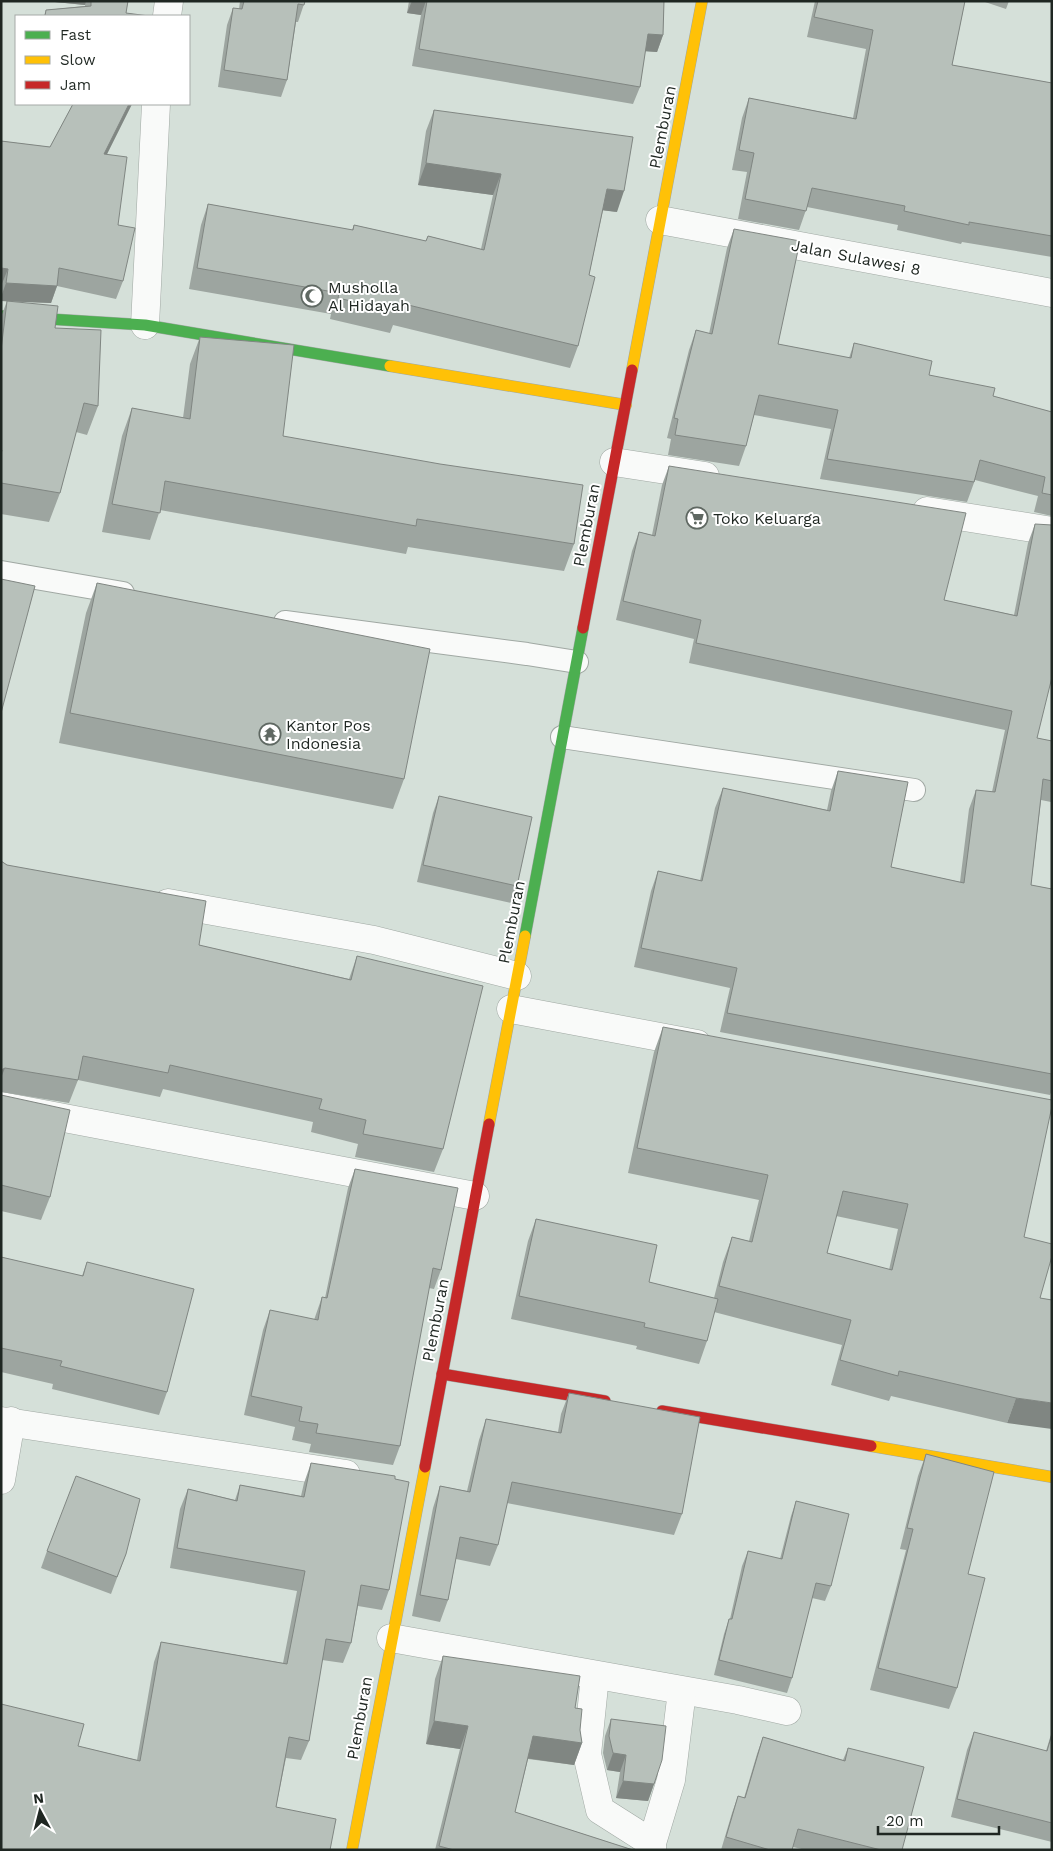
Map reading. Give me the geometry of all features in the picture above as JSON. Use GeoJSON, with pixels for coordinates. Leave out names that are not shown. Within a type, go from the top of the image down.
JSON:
{"type":"FeatureCollection","features":[{"type":"Feature","properties":{"kind":"street"},"geometry":{"type":"LineString","coordinates":[[167,15],[169,1]]}},
{"type":"Feature","properties":{"kind":"street","name":"Plemburan"},"geometry":{"type":"LineString","coordinates":[[352,1850],[391,1638],[410,1484],[442,1374],[702,1]]}},
{"type":"Feature","properties":{"kind":"street"},"geometry":{"type":"LineString","coordinates":[[145,325],[156,105]]}},
{"type":"Feature","properties":{"kind":"street","name":"Jalan Sulawesi 8"},"geometry":{"type":"LineString","coordinates":[[660,220],[1052,293]]}},
{"type":"Feature","properties":{"kind":"street"},"geometry":{"type":"LineString","coordinates":[[1,316],[145,325],[626,405]]}},
{"type":"Feature","properties":{"kind":"street"},"geometry":{"type":"LineString","coordinates":[[614,462],[727,480]]}},
{"type":"Feature","properties":{"kind":"street"},"geometry":{"type":"LineString","coordinates":[[904,508],[1052,531]]}},
{"type":"Feature","properties":{"kind":"street"},"geometry":{"type":"LineString","coordinates":[[139,898],[374,940],[517,976]]}},
{"type":"Feature","properties":{"kind":"street"},"geometry":{"type":"LineString","coordinates":[[511,1009],[719,1048]]}},
{"type":"Feature","properties":{"kind":"street"},"geometry":{"type":"LineString","coordinates":[[1,1106],[475,1196]]}},
{"type":"Feature","properties":{"kind":"street"},"geometry":{"type":"LineString","coordinates":[[442,1374],[619,1404]]}},
{"type":"Feature","properties":{"kind":"street"},"geometry":{"type":"LineString","coordinates":[[648,1409],[1052,1477]]}},
{"type":"Feature","properties":{"kind":"street"},"geometry":{"type":"LineString","coordinates":[[1,1480],[6,1421],[372,1478]]}},
{"type":"Feature","properties":{"kind":"street"},"geometry":{"type":"LineString","coordinates":[[391,1638],[787,1711]]}},
{"type":"Feature","properties":{"kind":"street"},"geometry":{"type":"LineString","coordinates":[[595,1676],[588,1754],[600,1810],[652,1846],[671,1780],[682,1691]]}},
{"type":"Feature","properties":{"kind":"lane"},"geometry":{"type":"LineString","coordinates":[[1,572],[147,598]]}},
{"type":"Feature","properties":{"kind":"lane"},"geometry":{"type":"LineString","coordinates":[[264,618],[577,662]]}},
{"type":"Feature","properties":{"kind":"lane"},"geometry":{"type":"LineString","coordinates":[[562,737],[914,790]]}},
{"type":"Feature","properties":{"kind":"building"},"geometry":{"type":"Polygon","coordinates":[[[91,1],[128,1],[126,13],[141,15],[45,15],[46,10],[91,6],[91,1]]]}},
{"type":"Feature","properties":{"kind":"building"},"geometry":{"type":"Polygon","coordinates":[[[244,1],[305,1],[304,5],[298,4],[287,80],[224,70],[233,8],[242,9],[244,1]]]}},
{"type":"Feature","properties":{"kind":"building"},"geometry":{"type":"Polygon","coordinates":[[[427,1],[664,1],[663,35],[648,34],[640,87],[419,49],[427,1]]]}},
{"type":"Feature","properties":{"kind":"building"},"geometry":{"type":"Polygon","coordinates":[[[818,1],[965,1],[952,65],[1052,83],[1052,236],[969,222],[969,225],[904,211],[905,206],[812,188],[806,211],[745,199],[754,153],[739,150],[749,98],[856,119],[873,30],[814,17],[818,1]]]}},
{"type":"Feature","properties":{"kind":"building"},"geometry":{"type":"Polygon","coordinates":[[[72,105],[128,105],[104,154],[127,157],[118,225],[135,228],[123,281],[59,268],[57,286],[6,283],[8,269],[1,268],[1,141],[50,147],[72,105]]]}},
{"type":"Feature","properties":{"kind":"building"},"geometry":{"type":"Polygon","coordinates":[[[434,110],[633,137],[624,191],[607,189],[589,275],[595,277],[578,346],[400,303],[398,312],[338,298],[339,293],[197,268],[208,204],[353,230],[354,225],[426,241],[428,236],[484,250],[501,174],[426,163],[434,110]]]}},
{"type":"Feature","properties":{"kind":"building"},"geometry":{"type":"Polygon","coordinates":[[[734,229],[800,241],[778,344],[851,358],[854,343],[932,361],[929,375],[995,388],[993,396],[1052,412],[1052,495],[1042,493],[1045,477],[980,460],[974,482],[827,459],[838,410],[759,395],[746,446],[675,435],[678,419],[674,418],[696,330],[712,334],[734,229]]]}},
{"type":"Feature","properties":{"kind":"building"},"geometry":{"type":"Polygon","coordinates":[[[7,301],[58,306],[55,328],[101,330],[98,406],[84,403],[60,493],[1,483],[1,350],[7,301]]]}},
{"type":"Feature","properties":{"kind":"building"},"geometry":{"type":"Polygon","coordinates":[[[200,337],[294,345],[283,436],[440,464],[583,485],[574,544],[417,519],[416,526],[165,481],[160,513],[112,504],[132,408],[190,419],[200,337]]]}},
{"type":"Feature","properties":{"kind":"building"},"geometry":{"type":"Polygon","coordinates":[[[669,466],[966,513],[944,600],[1017,616],[1035,524],[1052,525],[1052,677],[1037,738],[1052,741],[1052,781],[1043,779],[1031,885],[1052,889],[1052,1074],[727,1013],[737,968],[641,948],[658,871],[702,881],[723,788],[830,811],[838,771],[908,782],[891,867],[964,883],[976,790],[995,792],[1012,711],[696,643],[701,620],[623,601],[639,532],[655,536],[669,466]]]}},
{"type":"Feature","properties":{"kind":"building"},"geometry":{"type":"Polygon","coordinates":[[[1,579],[35,586],[1,713],[1,579]]]}},
{"type":"Feature","properties":{"kind":"building"},"geometry":{"type":"Polygon","coordinates":[[[97,583],[430,649],[404,779],[70,713],[97,583]]]}},
{"type":"Feature","properties":{"kind":"building"},"geometry":{"type":"Polygon","coordinates":[[[439,796],[532,817],[517,886],[423,865],[439,796]]]}},
{"type":"Feature","properties":{"kind":"building"},"geometry":{"type":"Polygon","coordinates":[[[1,861],[7,865],[206,901],[199,945],[351,980],[357,956],[483,986],[443,1149],[363,1134],[366,1120],[319,1109],[322,1099],[170,1065],[168,1073],[83,1056],[78,1080],[5,1068],[1,1070],[1,861]]]}},
{"type":"Feature","properties":{"kind":"building"},"geometry":{"type":"Polygon","coordinates":[[[663,1027],[1052,1100],[1024,1237],[1052,1244],[1052,1256],[1040,1298],[1052,1300],[1052,1403],[1016,1398],[899,1371],[898,1376],[840,1360],[851,1320],[719,1286],[732,1237],[752,1242],[768,1175],[637,1148],[663,1027]],[[843,1191],[827,1253],[892,1270],[908,1204],[843,1191]]]}},
{"type":"Feature","properties":{"kind":"building"},"geometry":{"type":"Polygon","coordinates":[[[1,1095],[70,1110],[50,1197],[1,1185],[1,1095]]]}},
{"type":"Feature","properties":{"kind":"building"},"geometry":{"type":"Polygon","coordinates":[[[355,1169],[458,1188],[441,1270],[433,1268],[400,1446],[316,1433],[318,1424],[299,1421],[302,1407],[251,1396],[270,1310],[318,1320],[322,1297],[327,1298],[355,1169]]]}},
{"type":"Feature","properties":{"kind":"building"},"geometry":{"type":"Polygon","coordinates":[[[536,1219],[657,1245],[649,1282],[718,1299],[707,1341],[644,1327],[645,1323],[519,1296],[536,1219]]]}},
{"type":"Feature","properties":{"kind":"building"},"geometry":{"type":"Polygon","coordinates":[[[1,1257],[83,1276],[87,1262],[194,1289],[167,1392],[60,1366],[62,1361],[1,1348],[1,1257]]]}},
{"type":"Feature","properties":{"kind":"building"},"geometry":{"type":"Polygon","coordinates":[[[569,1393],[700,1417],[682,1514],[512,1482],[498,1545],[460,1537],[448,1600],[420,1595],[440,1486],[470,1492],[486,1419],[561,1433],[569,1393]]]}},
{"type":"Feature","properties":{"kind":"building"},"geometry":{"type":"Polygon","coordinates":[[[926,1454],[994,1472],[968,1574],[985,1578],[957,1688],[878,1668],[913,1529],[907,1528],[926,1454]]]}},
{"type":"Feature","properties":{"kind":"building"},"geometry":{"type":"Polygon","coordinates":[[[311,1463],[395,1476],[395,1479],[409,1482],[389,1590],[361,1585],[351,1643],[326,1639],[309,1741],[289,1737],[276,1807],[336,1819],[330,1850],[1,1850],[1,1704],[84,1724],[78,1746],[140,1761],[161,1642],[287,1664],[305,1571],[177,1548],[188,1489],[237,1501],[240,1485],[304,1497],[311,1463]]]}},
{"type":"Feature","properties":{"kind":"building"},"geometry":{"type":"Polygon","coordinates":[[[76,1476],[140,1499],[126,1554],[117,1577],[47,1551],[76,1476]]]}},
{"type":"Feature","properties":{"kind":"building"},"geometry":{"type":"Polygon","coordinates":[[[796,1501],[849,1514],[831,1586],[816,1583],[792,1678],[719,1660],[729,1619],[732,1619],[748,1551],[782,1559],[796,1501]]]}},
{"type":"Feature","properties":{"kind":"building"},"geometry":{"type":"Polygon","coordinates":[[[443,1656],[580,1676],[575,1708],[582,1709],[580,1730],[582,1743],[533,1736],[515,1812],[633,1850],[454,1850],[439,1846],[468,1726],[434,1721],[443,1656]]]}},
{"type":"Feature","properties":{"kind":"building"},"geometry":{"type":"Polygon","coordinates":[[[611,1719],[666,1726],[662,1760],[654,1784],[623,1781],[626,1755],[613,1753],[609,1736],[611,1719]]]}},
{"type":"Feature","properties":{"kind":"building"},"geometry":{"type":"Polygon","coordinates":[[[974,1732],[1047,1751],[1052,1734],[1052,1823],[957,1799],[974,1732]]]}},
{"type":"Feature","properties":{"kind":"building"},"geometry":{"type":"Polygon","coordinates":[[[763,1737],[845,1761],[848,1748],[924,1767],[902,1850],[881,1850],[798,1829],[792,1850],[770,1850],[726,1837],[738,1796],[745,1798],[763,1737]]]}},
{"type":"Feature","properties":{"kind":"traffic: fast"},"geometry":{"type":"LineString","coordinates":[[1,316],[145,325],[390,366]]}},
{"type":"Feature","properties":{"kind":"traffic: fast"},"geometry":{"type":"LineString","coordinates":[[525,936],[583,628]]}},
{"type":"Feature","properties":{"kind":"traffic: slow"},"geometry":{"type":"LineString","coordinates":[[632,370],[702,1]]}},
{"type":"Feature","properties":{"kind":"traffic: slow"},"geometry":{"type":"LineString","coordinates":[[390,366],[626,405]]}},
{"type":"Feature","properties":{"kind":"traffic: slow"},"geometry":{"type":"LineString","coordinates":[[489,1124],[525,936]]}},
{"type":"Feature","properties":{"kind":"traffic: slow"},"geometry":{"type":"LineString","coordinates":[[871,1446],[1052,1477]]}},
{"type":"Feature","properties":{"kind":"traffic: slow"},"geometry":{"type":"LineString","coordinates":[[352,1850],[425,1467]]}},
{"type":"Feature","properties":{"kind":"traffic: jam"},"geometry":{"type":"LineString","coordinates":[[583,628],[632,370]]}},
{"type":"Feature","properties":{"kind":"traffic: jam"},"geometry":{"type":"LineString","coordinates":[[425,1467],[489,1124]]}},
{"type":"Feature","properties":{"kind":"traffic: jam"},"geometry":{"type":"LineString","coordinates":[[442,1374],[605,1401]]}},
{"type":"Feature","properties":{"kind":"traffic: jam"},"geometry":{"type":"LineString","coordinates":[[662,1411],[871,1446]]}},
{"type":"Feature","properties":{"kind":"place","name":"Musholla Al Hidayah"},"geometry":{"type":"Point","coordinates":[312,296]}},
{"type":"Feature","properties":{"kind":"place","name":"Toko Keluarga"},"geometry":{"type":"Point","coordinates":[697,518]}},
{"type":"Feature","properties":{"kind":"place","name":"Kantor Pos Indonesia"},"geometry":{"type":"Point","coordinates":[270,734]}}]}
